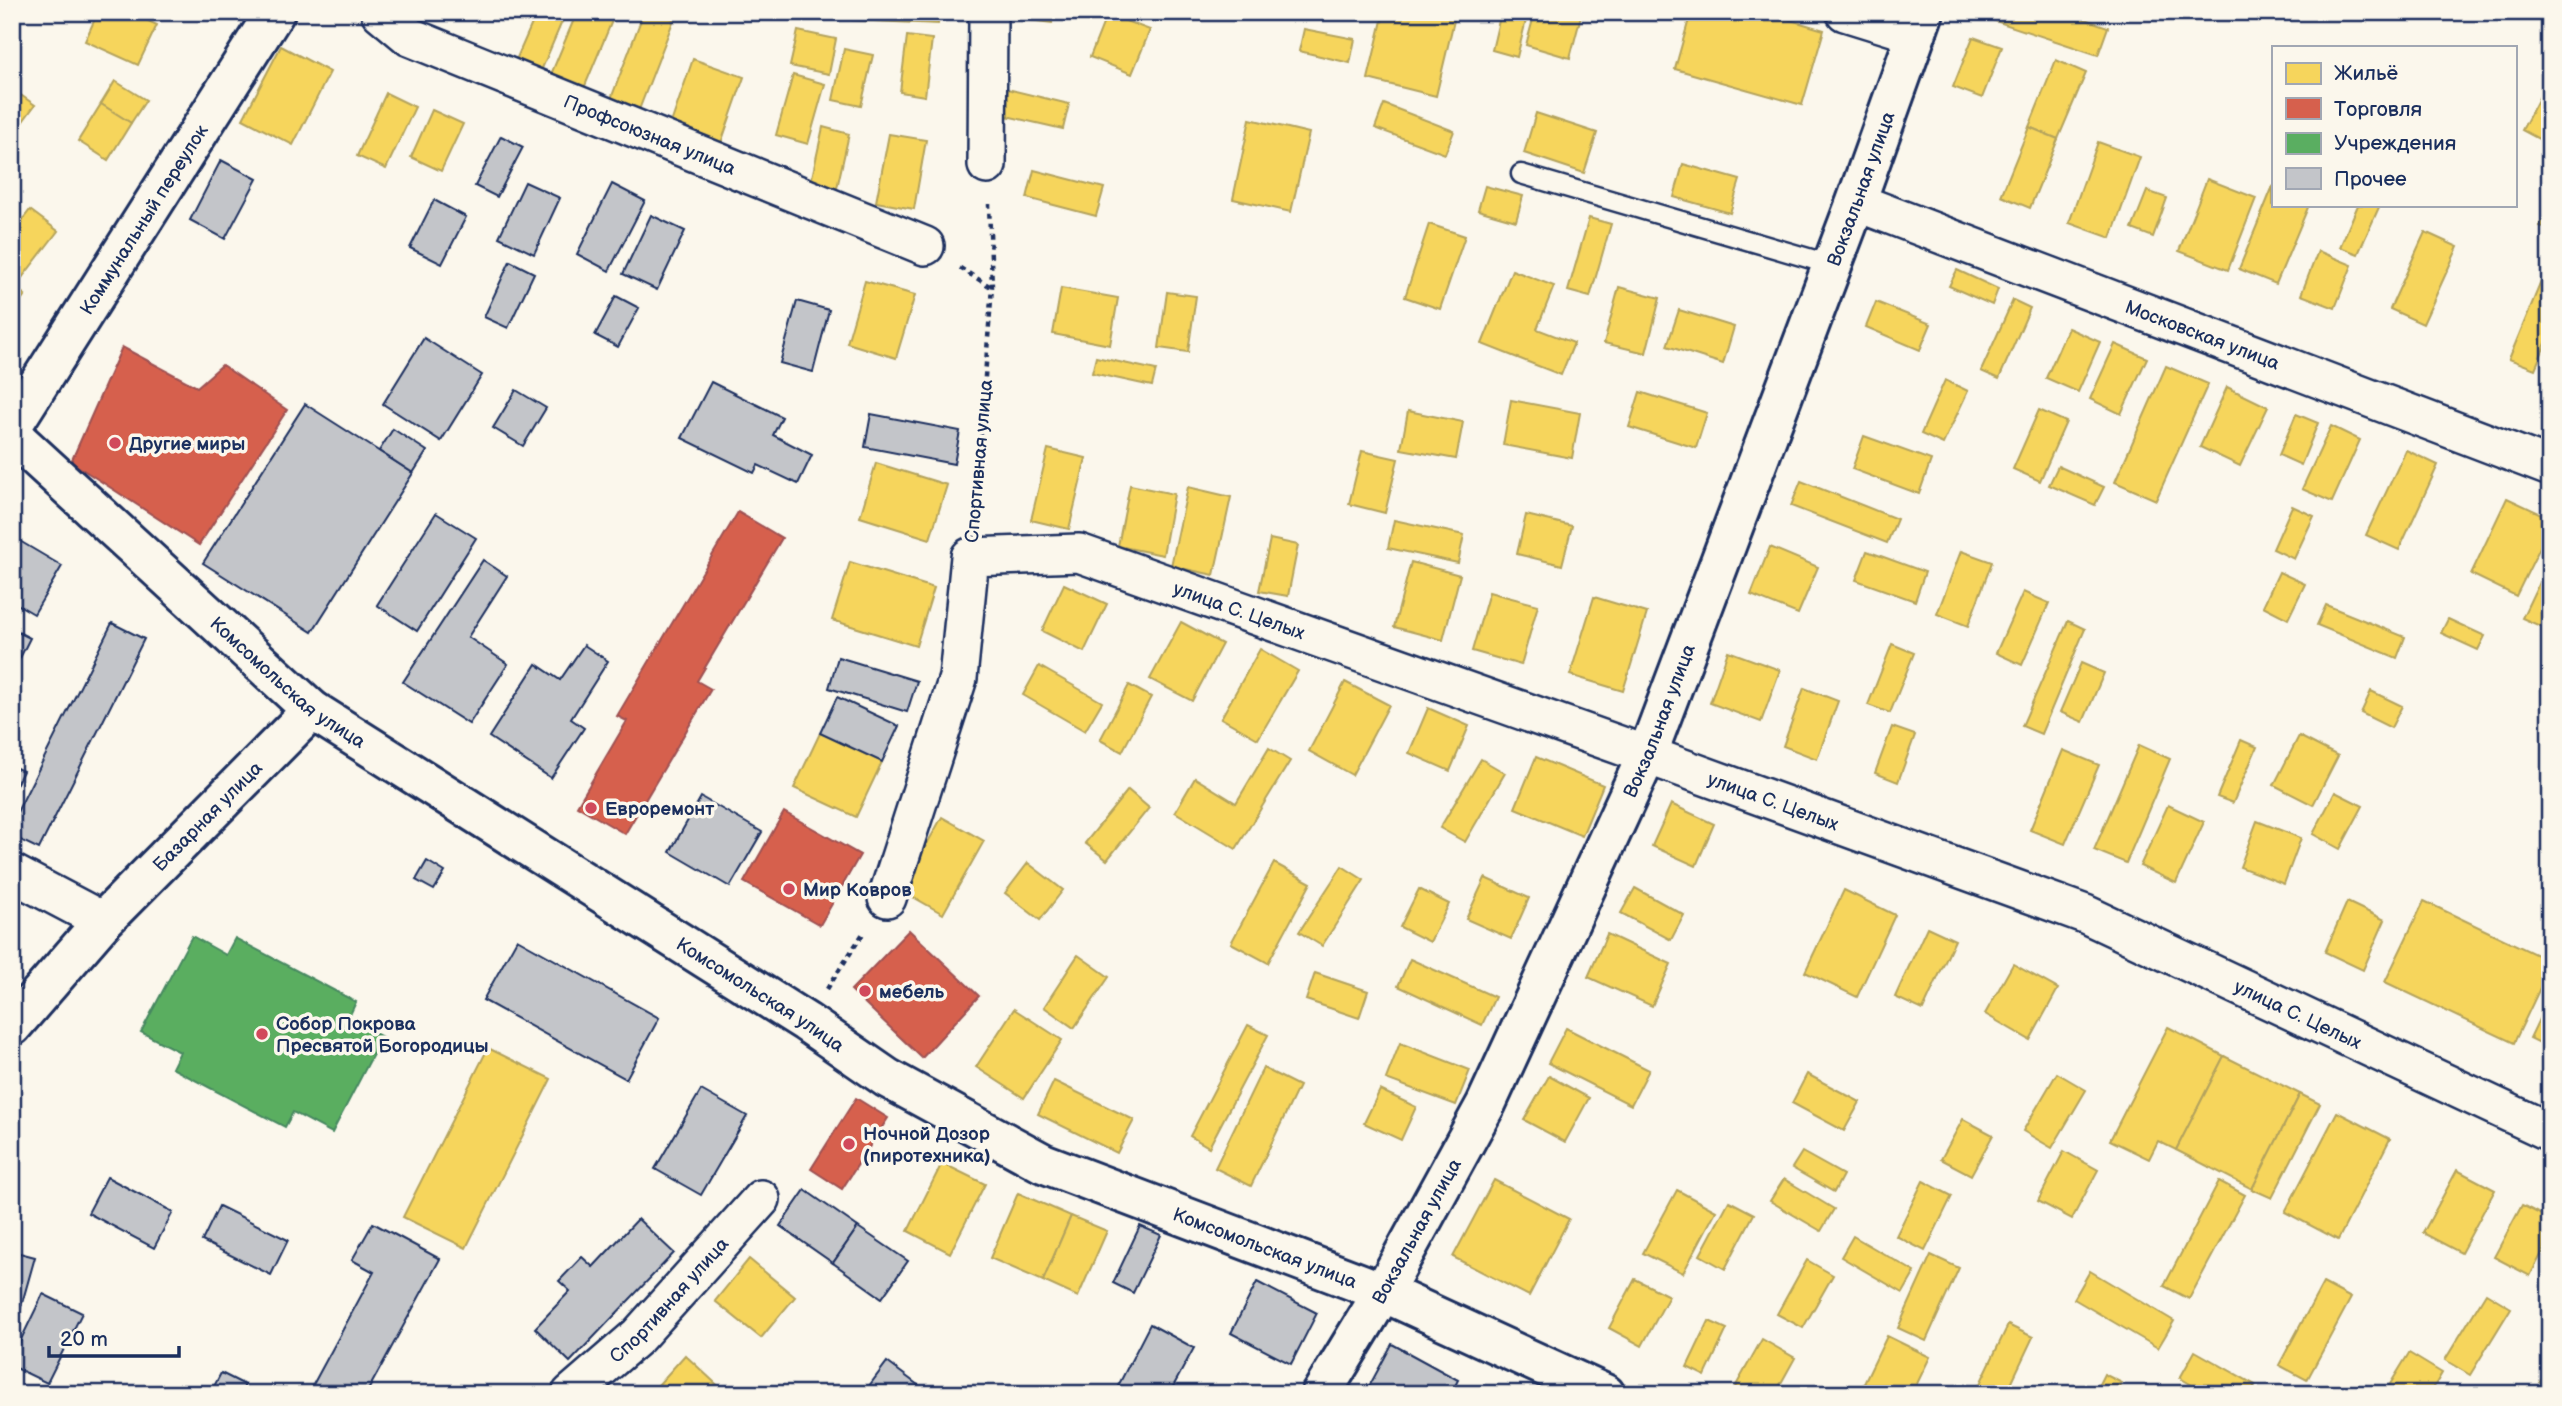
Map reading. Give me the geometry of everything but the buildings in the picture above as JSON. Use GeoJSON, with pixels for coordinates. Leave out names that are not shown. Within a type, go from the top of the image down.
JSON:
{"type":"FeatureCollection","features":[{"type":"Feature","properties":{"kind":"main road","name":"Коммунальный переулок"},"geometry":{"type":"LineString","coordinates":[[12,426],[275,12]]}},
{"type":"Feature","properties":{"kind":"main road","name":"Вокзальная улица"},"geometry":{"type":"LineString","coordinates":[[1321,1394],[1383,1292],[1486,1104],[1647,755],[1856,202],[1920,23]]}},
{"type":"Feature","properties":{"kind":"main road","name":"Комсомольская улица"},"geometry":{"type":"LineString","coordinates":[[12,436],[312,710],[806,1022],[887,1078],[1043,1163],[1383,1292],[1605,1394]]}},
{"type":"Feature","properties":{"kind":"main road","name":"Базарная улица"},"geometry":{"type":"LineString","coordinates":[[12,1026],[103,921],[312,710]]}},
{"type":"Feature","properties":{"kind":"street","name":"Профсоюзная улица"},"geometry":{"type":"LineString","coordinates":[[380,12],[410,37],[925,246]]}},
{"type":"Feature","properties":{"kind":"street"},"geometry":{"type":"LineString","coordinates":[[987,165],[988,12]]}},
{"type":"Feature","properties":{"kind":"street"},"geometry":{"type":"LineString","coordinates":[[1845,12],[1920,23]]}},
{"type":"Feature","properties":{"kind":"street","name":"Московская улица"},"geometry":{"type":"LineString","coordinates":[[1856,202],[2550,467]]}},
{"type":"Feature","properties":{"kind":"street","name":"улица С. Целых"},"geometry":{"type":"LineString","coordinates":[[970,557],[1079,553],[2085,914],[2550,1132]]}},
{"type":"Feature","properties":{"kind":"street","name":"Спортивная улица"},"geometry":{"type":"LineString","coordinates":[[887,898],[958,678],[970,557]]}},
{"type":"Feature","properties":{"kind":"street"},"geometry":{"type":"LineString","coordinates":[[12,873],[103,921]]}},
{"type":"Feature","properties":{"kind":"street","name":"Спортивная улица"},"geometry":{"type":"LineString","coordinates":[[571,1394],[638,1336],[761,1199]]}},
{"type":"Feature","properties":{"kind":"lane"},"geometry":{"type":"LineString","coordinates":[[1521,174],[1832,265]]}},
{"type":"Feature","properties":{"kind":"path","name":"Спортивная улица"},"geometry":{"type":"LineString","coordinates":[[970,557],[992,287],[987,165]]}},
{"type":"Feature","properties":{"kind":"path"},"geometry":{"type":"LineString","coordinates":[[806,1022],[887,898]]}},
{"type":"Feature","properties":{"kind":"place","name":"Другие миры"},"geometry":{"type":"Point","coordinates":[115,443]}},
{"type":"Feature","properties":{"kind":"place","name":"Евроремонт"},"geometry":{"type":"Point","coordinates":[591,808]}},
{"type":"Feature","properties":{"kind":"place","name":"Мир Ковров"},"geometry":{"type":"Point","coordinates":[789,889]}},
{"type":"Feature","properties":{"kind":"place","name":"мебель"},"geometry":{"type":"Point","coordinates":[865,991]}},
{"type":"Feature","properties":{"kind":"place","name":"Собор Покрова Пресвятой Богородицы"},"geometry":{"type":"Point","coordinates":[262,1034]}},
{"type":"Feature","properties":{"kind":"place","name":"Ночной Дозор (пиротехника)"},"geometry":{"type":"Point","coordinates":[849,1144]}}]}
